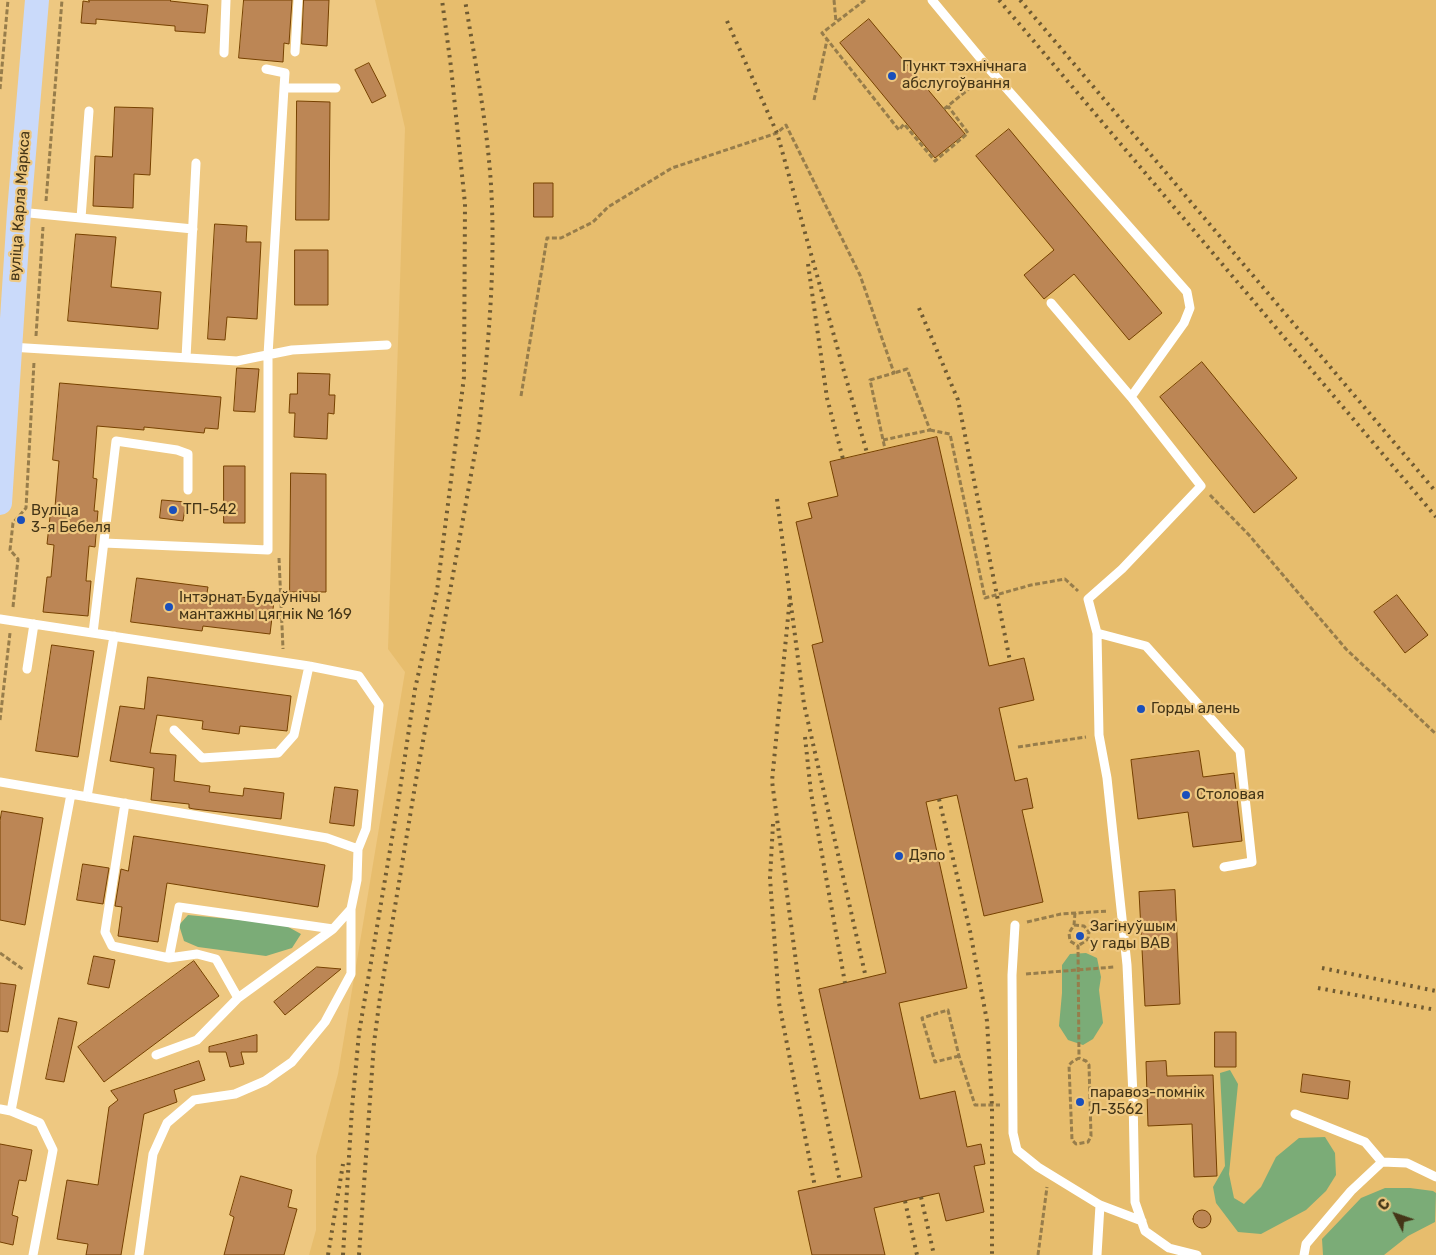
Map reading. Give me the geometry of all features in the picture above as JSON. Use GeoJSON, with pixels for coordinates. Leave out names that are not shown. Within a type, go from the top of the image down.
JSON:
{"type":"FeatureCollection","features":[{"type":"Feature","properties":{"kind":"main road","name":"вуліца Карла Маркса"},"geometry":{"type":"LineString","coordinates":[[0,503],[10,347],[9,307],[37,0]]}},
{"type":"Feature","properties":{"kind":"lane"},"geometry":{"type":"LineString","coordinates":[[224,53],[226,0]]}},
{"type":"Feature","properties":{"kind":"lane"},"geometry":{"type":"LineString","coordinates":[[295,52],[298,0]]}},
{"type":"Feature","properties":{"kind":"lane"},"geometry":{"type":"LineString","coordinates":[[932,0],[991,71],[1187,292],[1190,308],[1184,323],[1131,397]]}},
{"type":"Feature","properties":{"kind":"lane"},"geometry":{"type":"LineString","coordinates":[[104,543],[268,550],[268,355],[285,73],[266,69]]}},
{"type":"Feature","properties":{"kind":"lane"},"geometry":{"type":"LineString","coordinates":[[284,88],[336,88]]}},
{"type":"Feature","properties":{"kind":"lane"},"geometry":{"type":"LineString","coordinates":[[81,218],[88,111]]}},
{"type":"Feature","properties":{"kind":"lane"},"geometry":{"type":"LineString","coordinates":[[186,358],[196,163]]}},
{"type":"Feature","properties":{"kind":"lane"},"geometry":{"type":"LineString","coordinates":[[19,212],[193,228]]}},
{"type":"Feature","properties":{"kind":"lane"},"geometry":{"type":"LineString","coordinates":[[1051,303],[1131,397],[1201,486],[1122,569],[1088,599],[1097,633],[1100,735],[1107,778],[1127,965],[1133,1087],[1135,1202],[1145,1230],[1169,1248],[1197,1255]]}},
{"type":"Feature","properties":{"kind":"lane"},"geometry":{"type":"LineString","coordinates":[[10,347],[237,361],[292,350],[387,345]]}},
{"type":"Feature","properties":{"kind":"lane"},"geometry":{"type":"LineString","coordinates":[[93,633],[116,441],[177,450],[188,454],[188,490]]}},
{"type":"Feature","properties":{"kind":"lane"},"geometry":{"type":"LineString","coordinates":[[0,619],[284,662],[359,676],[379,705],[366,829],[358,849],[357,880],[351,909],[351,974],[325,1022],[292,1062],[265,1081],[235,1094],[194,1100],[167,1123],[153,1154],[138,1255]]}},
{"type":"Feature","properties":{"kind":"lane"},"geometry":{"type":"LineString","coordinates":[[27,669],[34,624]]}},
{"type":"Feature","properties":{"kind":"lane"},"geometry":{"type":"LineString","coordinates":[[1097,633],[1146,646],[1240,751],[1252,862],[1224,868]]}},
{"type":"Feature","properties":{"kind":"lane"},"geometry":{"type":"LineString","coordinates":[[87,797],[114,636]]}},
{"type":"Feature","properties":{"kind":"lane"},"geometry":{"type":"LineString","coordinates":[[174,730],[202,758],[278,753],[294,735],[309,666]]}},
{"type":"Feature","properties":{"kind":"lane"},"geometry":{"type":"LineString","coordinates":[[0,782],[327,838],[358,849]]}},
{"type":"Feature","properties":{"kind":"lane"},"geometry":{"type":"LineString","coordinates":[[11,1111],[72,794]]}},
{"type":"Feature","properties":{"kind":"lane"},"geometry":{"type":"LineString","coordinates":[[125,803],[105,932],[112,946],[169,958],[197,954],[216,959],[238,998]]}},
{"type":"Feature","properties":{"kind":"lane"},"geometry":{"type":"LineString","coordinates":[[169,958],[180,907],[333,929]]}},
{"type":"Feature","properties":{"kind":"lane"},"geometry":{"type":"LineString","coordinates":[[156,1055],[196,1040],[238,998],[333,929],[351,909]]}},
{"type":"Feature","properties":{"kind":"lane"},"geometry":{"type":"LineString","coordinates":[[1015,925],[1012,975],[1013,1133],[1018,1150],[1038,1167],[1100,1205],[1142,1221]]}},
{"type":"Feature","properties":{"kind":"lane"},"geometry":{"type":"LineString","coordinates":[[0,1109],[11,1111],[40,1123],[53,1150],[32,1255]]}},
{"type":"Feature","properties":{"kind":"lane"},"geometry":{"type":"LineString","coordinates":[[1295,1114],[1365,1142],[1382,1162]]}},
{"type":"Feature","properties":{"kind":"lane"},"geometry":{"type":"LineString","coordinates":[[1304,1255],[1306,1244],[1351,1192],[1382,1162],[1407,1163],[1436,1177]]}},
{"type":"Feature","properties":{"kind":"lane"},"geometry":{"type":"LineString","coordinates":[[1097,1255],[1100,1205]]}},
{"type":"Feature","properties":{"kind":"path"},"geometry":{"type":"LineString","coordinates":[[0,89],[8,0]]}},
{"type":"Feature","properties":{"kind":"path"},"geometry":{"type":"LineString","coordinates":[[834,0],[836,23]]}},
{"type":"Feature","properties":{"kind":"path"},"geometry":{"type":"LineString","coordinates":[[866,0],[822,34],[899,130],[904,124],[935,161],[968,133],[948,106]]}},
{"type":"Feature","properties":{"kind":"path"},"geometry":{"type":"LineString","coordinates":[[814,100],[827,40]]}},
{"type":"Feature","properties":{"kind":"path"},"geometry":{"type":"LineString","coordinates":[[944,110],[991,71]]}},
{"type":"Feature","properties":{"kind":"path"},"geometry":{"type":"LineString","coordinates":[[521,396],[547,238],[561,238],[593,222],[608,207],[672,168],[777,134],[786,125],[860,275],[894,373]]}},
{"type":"Feature","properties":{"kind":"path"},"geometry":{"type":"LineString","coordinates":[[885,449],[870,380],[907,369],[930,430]]}},
{"type":"Feature","properties":{"kind":"path"},"geometry":{"type":"LineString","coordinates":[[883,440],[930,430],[950,434],[985,598],[1031,585],[1065,579],[1088,599]]}},
{"type":"Feature","properties":{"kind":"path"},"geometry":{"type":"LineString","coordinates":[[1201,486],[1249,535],[1346,648],[1436,734]]}},
{"type":"Feature","properties":{"kind":"path"},"geometry":{"type":"LineString","coordinates":[[268,550],[278,552],[284,662]]}},
{"type":"Feature","properties":{"kind":"path"},"geometry":{"type":"LineString","coordinates":[[1018,747],[1100,735]]}},
{"type":"Feature","properties":{"kind":"path"},"geometry":{"type":"LineString","coordinates":[[1015,925],[1061,914],[1122,909]]}},
{"type":"Feature","properties":{"kind":"path"},"geometry":{"type":"LineString","coordinates":[[1075,913],[1074,926],[1069,933],[1070,941],[1078,946]]}},
{"type":"Feature","properties":{"kind":"path"},"geometry":{"type":"LineString","coordinates":[[1074,926],[1084,926],[1089,932],[1088,939],[1078,946]]}},
{"type":"Feature","properties":{"kind":"path"},"geometry":{"type":"LineString","coordinates":[[1078,946],[1079,1058]]}},
{"type":"Feature","properties":{"kind":"path"},"geometry":{"type":"LineString","coordinates":[[0,953],[36,979]]}},
{"type":"Feature","properties":{"kind":"path"},"geometry":{"type":"LineString","coordinates":[[1012,975],[1127,965]]}},
{"type":"Feature","properties":{"kind":"path"},"geometry":{"type":"LineString","coordinates":[[959,1056],[935,1062],[922,1018],[948,1010],[959,1056],[975,1105],[1013,1105]]}},
{"type":"Feature","properties":{"kind":"path"},"geometry":{"type":"LineString","coordinates":[[1079,1058],[1089,1065],[1091,1136],[1088,1142],[1076,1144],[1072,1140],[1069,1065],[1079,1058]]}},
{"type":"Feature","properties":{"kind":"path"},"geometry":{"type":"LineString","coordinates":[[1038,1255],[1049,1174]]}},
{"type":"Feature","properties":{"kind":"shaded area"},"geometry":{"type":"Polygon","coordinates":[[[375,0],[1436,0],[1436,1255],[309,1255],[316,1230],[316,1156],[338,1074],[405,672],[388,649],[405,128],[375,0]]]}},
{"type":"Feature","properties":{"kind":"green space"},"geometry":{"type":"Polygon","coordinates":[[[188,915],[283,924],[301,934],[292,948],[266,956],[198,947],[184,941],[179,925],[188,915]]]}},
{"type":"Feature","properties":{"kind":"green space"},"geometry":{"type":"Polygon","coordinates":[[[1086,953],[1097,958],[1101,977],[1099,990],[1103,1023],[1093,1039],[1083,1045],[1068,1040],[1059,1026],[1062,965],[1070,954],[1086,953]]]}},
{"type":"Feature","properties":{"kind":"green space"},"geometry":{"type":"Polygon","coordinates":[[[1230,1070],[1238,1084],[1229,1174],[1234,1198],[1244,1204],[1261,1187],[1276,1157],[1299,1138],[1325,1137],[1335,1153],[1336,1175],[1326,1191],[1306,1210],[1261,1234],[1238,1232],[1216,1203],[1213,1187],[1225,1166],[1220,1073],[1230,1070]]]}},
{"type":"Feature","properties":{"kind":"green space"},"geometry":{"type":"Polygon","coordinates":[[[1385,1188],[1410,1188],[1436,1193],[1435,1222],[1408,1236],[1384,1255],[1323,1255],[1322,1239],[1361,1198],[1385,1188]]]}},
{"type":"Feature","properties":{"kind":"building"},"geometry":{"type":"Polygon","coordinates":[[[89,0],[171,0],[208,5],[205,33],[175,31],[175,26],[96,19],[96,24],[81,23],[83,1],[89,2],[89,0]]]}},
{"type":"Feature","properties":{"kind":"building"},"geometry":{"type":"Polygon","coordinates":[[[244,0],[292,0],[289,44],[284,43],[283,62],[239,58],[244,0]]]}},
{"type":"Feature","properties":{"kind":"building"},"geometry":{"type":"Polygon","coordinates":[[[304,0],[329,0],[327,46],[302,44],[304,0]]]}},
{"type":"Feature","properties":{"kind":"building","name":"Пункт тэхнічнага абслугоўвання"},"geometry":{"type":"Polygon","coordinates":[[[869,19],[965,134],[935,158],[840,43],[869,19]]]}},
{"type":"Feature","properties":{"kind":"building"},"geometry":{"type":"Polygon","coordinates":[[[369,63],[386,96],[372,103],[355,70],[369,63]]]}},
{"type":"Feature","properties":{"kind":"building"},"geometry":{"type":"Polygon","coordinates":[[[297,101],[330,102],[329,220],[296,220],[297,101]]]}},
{"type":"Feature","properties":{"kind":"building"},"geometry":{"type":"Polygon","coordinates":[[[115,107],[153,108],[150,175],[134,174],[133,208],[93,206],[95,156],[112,157],[115,107]]]}},
{"type":"Feature","properties":{"kind":"building"},"geometry":{"type":"Polygon","coordinates":[[[1009,129],[1162,313],[1129,340],[1074,274],[1044,299],[1024,275],[1054,250],[976,156],[1009,129]]]}},
{"type":"Feature","properties":{"kind":"building"},"geometry":{"type":"Polygon","coordinates":[[[534,183],[553,183],[553,217],[534,217],[534,183]]]}},
{"type":"Feature","properties":{"kind":"building"},"geometry":{"type":"Polygon","coordinates":[[[215,224],[247,226],[246,242],[261,242],[257,319],[227,317],[225,340],[208,339],[215,224]]]}},
{"type":"Feature","properties":{"kind":"building"},"geometry":{"type":"Polygon","coordinates":[[[76,234],[116,237],[111,287],[161,292],[158,329],[68,321],[76,234]]]}},
{"type":"Feature","properties":{"kind":"building"},"geometry":{"type":"Polygon","coordinates":[[[295,250],[328,250],[328,305],[295,305],[295,250]]]}},
{"type":"Feature","properties":{"kind":"building"},"geometry":{"type":"Polygon","coordinates":[[[1202,362],[1297,478],[1254,513],[1160,397],[1202,362]]]}},
{"type":"Feature","properties":{"kind":"building"},"geometry":{"type":"Polygon","coordinates":[[[237,368],[259,369],[255,412],[234,411],[237,368]]]}},
{"type":"Feature","properties":{"kind":"building"},"geometry":{"type":"Polygon","coordinates":[[[298,373],[330,374],[329,395],[335,395],[334,414],[328,413],[327,439],[294,437],[295,413],[289,413],[290,394],[297,394],[298,373]]]}},
{"type":"Feature","properties":{"kind":"building"},"geometry":{"type":"Polygon","coordinates":[[[60,383],[221,397],[218,429],[205,428],[204,433],[144,427],[144,430],[97,426],[93,478],[97,479],[94,511],[98,511],[95,547],[89,546],[86,581],[91,581],[88,616],[43,612],[47,577],[51,577],[54,545],[47,544],[51,507],[55,507],[59,461],[53,460],[60,383]]]}},
{"type":"Feature","properties":{"kind":"building","name":"Дэпо"},"geometry":{"type":"Polygon","coordinates":[[[937,437],[989,666],[1024,658],[1034,700],[999,708],[1015,781],[1027,778],[1033,808],[1022,810],[1043,902],[984,916],[957,795],[926,802],[967,988],[899,1003],[920,1099],[955,1091],[967,1147],[981,1144],[985,1164],[974,1166],[984,1212],[946,1221],[939,1193],[874,1208],[885,1255],[812,1255],[798,1191],[862,1177],[819,989],[886,973],[812,645],[823,642],[796,522],[812,518],[808,503],[838,496],[830,462],[937,437]]]}},
{"type":"Feature","properties":{"kind":"building"},"geometry":{"type":"Polygon","coordinates":[[[224,466],[245,466],[245,523],[224,523],[224,466]]]}},
{"type":"Feature","properties":{"kind":"building"},"geometry":{"type":"Polygon","coordinates":[[[291,473],[326,474],[326,592],[290,592],[291,473]]]}},
{"type":"Feature","properties":{"kind":"building","name":"ТП-542"},"geometry":{"type":"Polygon","coordinates":[[[162,500],[186,502],[183,521],[160,518],[162,500]]]}},
{"type":"Feature","properties":{"kind":"building"},"geometry":{"type":"Polygon","coordinates":[[[137,578],[208,587],[207,593],[274,601],[270,634],[203,626],[202,631],[131,622],[137,578]]]}},
{"type":"Feature","properties":{"kind":"building"},"geometry":{"type":"Polygon","coordinates":[[[1397,595],[1428,635],[1405,653],[1374,612],[1397,595]]]}},
{"type":"Feature","properties":{"kind":"building"},"geometry":{"type":"Polygon","coordinates":[[[52,645],[94,651],[78,757],[36,751],[52,645]]]}},
{"type":"Feature","properties":{"kind":"building"},"geometry":{"type":"Polygon","coordinates":[[[148,677],[291,696],[287,731],[240,726],[239,734],[202,729],[203,721],[157,715],[150,753],[176,755],[174,781],[210,786],[209,792],[243,796],[244,788],[284,793],[281,819],[194,809],[189,808],[189,804],[151,800],[154,768],[110,761],[120,706],[144,709],[148,677]]]}},
{"type":"Feature","properties":{"kind":"building","name":"Столовая"},"geometry":{"type":"Polygon","coordinates":[[[1199,751],[1203,777],[1234,773],[1242,841],[1193,847],[1188,812],[1138,819],[1131,760],[1199,751]]]}},
{"type":"Feature","properties":{"kind":"building"},"geometry":{"type":"Polygon","coordinates":[[[335,787],[358,790],[354,826],[330,823],[335,787]]]}},
{"type":"Feature","properties":{"kind":"building"},"geometry":{"type":"Polygon","coordinates":[[[2,811],[43,818],[25,925],[0,920],[0,821],[2,811]]]}},
{"type":"Feature","properties":{"kind":"building"},"geometry":{"type":"Polygon","coordinates":[[[134,836],[325,865],[318,907],[167,883],[158,942],[118,936],[122,907],[115,906],[121,869],[128,871],[134,836]]]}},
{"type":"Feature","properties":{"kind":"building"},"geometry":{"type":"Polygon","coordinates":[[[83,864],[109,868],[103,904],[77,900],[83,864]]]}},
{"type":"Feature","properties":{"kind":"building"},"geometry":{"type":"Polygon","coordinates":[[[1175,890],[1180,1004],[1145,1006],[1139,892],[1175,890]]]}},
{"type":"Feature","properties":{"kind":"building"},"geometry":{"type":"Polygon","coordinates":[[[94,956],[115,960],[109,988],[88,984],[94,956]]]}},
{"type":"Feature","properties":{"kind":"building"},"geometry":{"type":"Polygon","coordinates":[[[194,961],[219,996],[104,1082],[78,1047],[194,961]]]}},
{"type":"Feature","properties":{"kind":"building"},"geometry":{"type":"Polygon","coordinates":[[[317,967],[341,969],[285,1015],[274,1002],[317,967]]]}},
{"type":"Feature","properties":{"kind":"building"},"geometry":{"type":"Polygon","coordinates":[[[0,983],[16,985],[8,1032],[0,1031],[0,983]]]}},
{"type":"Feature","properties":{"kind":"building"},"geometry":{"type":"Polygon","coordinates":[[[59,1018],[77,1022],[64,1082],[46,1079],[59,1018]]]}},
{"type":"Feature","properties":{"kind":"building"},"geometry":{"type":"Polygon","coordinates":[[[1215,1032],[1236,1032],[1236,1067],[1215,1067],[1215,1032]]]}},
{"type":"Feature","properties":{"kind":"building"},"geometry":{"type":"Polygon","coordinates":[[[257,1035],[257,1052],[241,1052],[244,1064],[230,1067],[226,1052],[209,1052],[209,1047],[257,1035]]]}},
{"type":"Feature","properties":{"kind":"building"},"geometry":{"type":"Polygon","coordinates":[[[199,1061],[205,1080],[174,1090],[177,1102],[144,1114],[121,1255],[86,1255],[88,1244],[57,1239],[67,1180],[98,1185],[109,1107],[118,1100],[111,1091],[199,1061]]]}},
{"type":"Feature","properties":{"kind":"building"},"geometry":{"type":"Polygon","coordinates":[[[1166,1061],[1167,1076],[1213,1075],[1217,1176],[1194,1177],[1192,1124],[1148,1126],[1146,1062],[1166,1061]]]}},
{"type":"Feature","properties":{"kind":"building"},"geometry":{"type":"Polygon","coordinates":[[[1303,1074],[1350,1081],[1348,1099],[1301,1092],[1303,1074]]]}},
{"type":"Feature","properties":{"kind":"building"},"geometry":{"type":"Polygon","coordinates":[[[0,1144],[32,1150],[26,1181],[19,1180],[12,1215],[18,1217],[13,1245],[0,1242],[0,1144]]]}},
{"type":"Feature","properties":{"kind":"building"},"geometry":{"type":"Polygon","coordinates":[[[241,1176],[292,1190],[288,1207],[297,1209],[284,1255],[224,1255],[234,1217],[230,1215],[241,1176]]]}},
{"type":"Feature","properties":{"kind":"building"},"geometry":{"type":"Polygon","coordinates":[[[1202,1210],[1208,1213],[1211,1219],[1208,1225],[1202,1228],[1196,1225],[1193,1219],[1196,1213],[1202,1210]]]}},
{"type":"Feature","properties":{"kind":"railway"},"geometry":{"type":"LineString","coordinates":[[343,1255],[352,1108],[359,1033],[398,803],[415,689],[437,591],[464,377],[465,204],[442,0]]}},
{"type":"Feature","properties":{"kind":"railway"},"geometry":{"type":"LineString","coordinates":[[359,1255],[374,1043],[380,997],[416,780],[478,436],[488,342],[492,279],[491,185],[484,115],[465,0]]}},
{"type":"Feature","properties":{"kind":"railway"},"geometry":{"type":"LineString","coordinates":[[999,0],[1436,517]]}},
{"type":"Feature","properties":{"kind":"railway"},"geometry":{"type":"LineString","coordinates":[[1020,0],[1436,492]]}},
{"type":"Feature","properties":{"kind":"railway"},"geometry":{"type":"LineString","coordinates":[[727,21],[777,133],[867,453]]}},
{"type":"Feature","properties":{"kind":"railway"},"geometry":{"type":"LineString","coordinates":[[808,264],[827,398],[843,459]]}},
{"type":"Feature","properties":{"kind":"railway"},"geometry":{"type":"LineString","coordinates":[[919,308],[958,400],[1010,661]]}},
{"type":"Feature","properties":{"kind":"railway"},"geometry":{"type":"LineString","coordinates":[[777,499],[804,704],[866,978]]}},
{"type":"Feature","properties":{"kind":"railway"},"geometry":{"type":"LineString","coordinates":[[790,597],[772,781],[800,992],[840,1182]]}},
{"type":"Feature","properties":{"kind":"railway"},"geometry":{"type":"LineString","coordinates":[[805,737],[811,793],[845,983]]}},
{"type":"Feature","properties":{"kind":"railway"},"geometry":{"type":"LineString","coordinates":[[939,799],[970,931],[987,1021],[992,1106],[992,1255]]}},
{"type":"Feature","properties":{"kind":"railway"},"geometry":{"type":"LineString","coordinates":[[773,824],[770,878],[779,1003],[815,1187]]}},
{"type":"Feature","properties":{"kind":"railway"},"geometry":{"type":"LineString","coordinates":[[1322,968],[1436,991]]}},
{"type":"Feature","properties":{"kind":"railway"},"geometry":{"type":"LineString","coordinates":[[1318,988],[1436,1010]]}},
{"type":"Feature","properties":{"kind":"railway"},"geometry":{"type":"LineString","coordinates":[[328,1255],[343,1164]]}},
{"type":"Feature","properties":{"kind":"railway"},"geometry":{"type":"LineString","coordinates":[[921,1197],[934,1255]]}},
{"type":"Feature","properties":{"kind":"railway"},"geometry":{"type":"LineString","coordinates":[[905,1201],[917,1255]]}},
{"type":"Feature","properties":{"kind":"place","name":"Пункт тэхнічнага абслугоўвання"},"geometry":{"type":"Point","coordinates":[892,76]}},
{"type":"Feature","properties":{"kind":"place","name":"ТП-542"},"geometry":{"type":"Point","coordinates":[173,510]}},
{"type":"Feature","properties":{"kind":"place","name":"Вуліца 3-я Бебеля"},"geometry":{"type":"Point","coordinates":[21,520]}},
{"type":"Feature","properties":{"kind":"place","name":"Інтэрнат Будаўнічы мантажны цягнік № 169"},"geometry":{"type":"Point","coordinates":[169,607]}},
{"type":"Feature","properties":{"kind":"place","name":"Горды алень"},"geometry":{"type":"Point","coordinates":[1141,709]}},
{"type":"Feature","properties":{"kind":"place","name":"Столовая"},"geometry":{"type":"Point","coordinates":[1186,795]}},
{"type":"Feature","properties":{"kind":"place","name":"Дэпо"},"geometry":{"type":"Point","coordinates":[899,856]}},
{"type":"Feature","properties":{"kind":"place","name":"Загінуўшым у гады ВАВ"},"geometry":{"type":"Point","coordinates":[1080,936]}},
{"type":"Feature","properties":{"kind":"place","name":"паравоз-помнік Л-3562"},"geometry":{"type":"Point","coordinates":[1080,1102]}}]}
